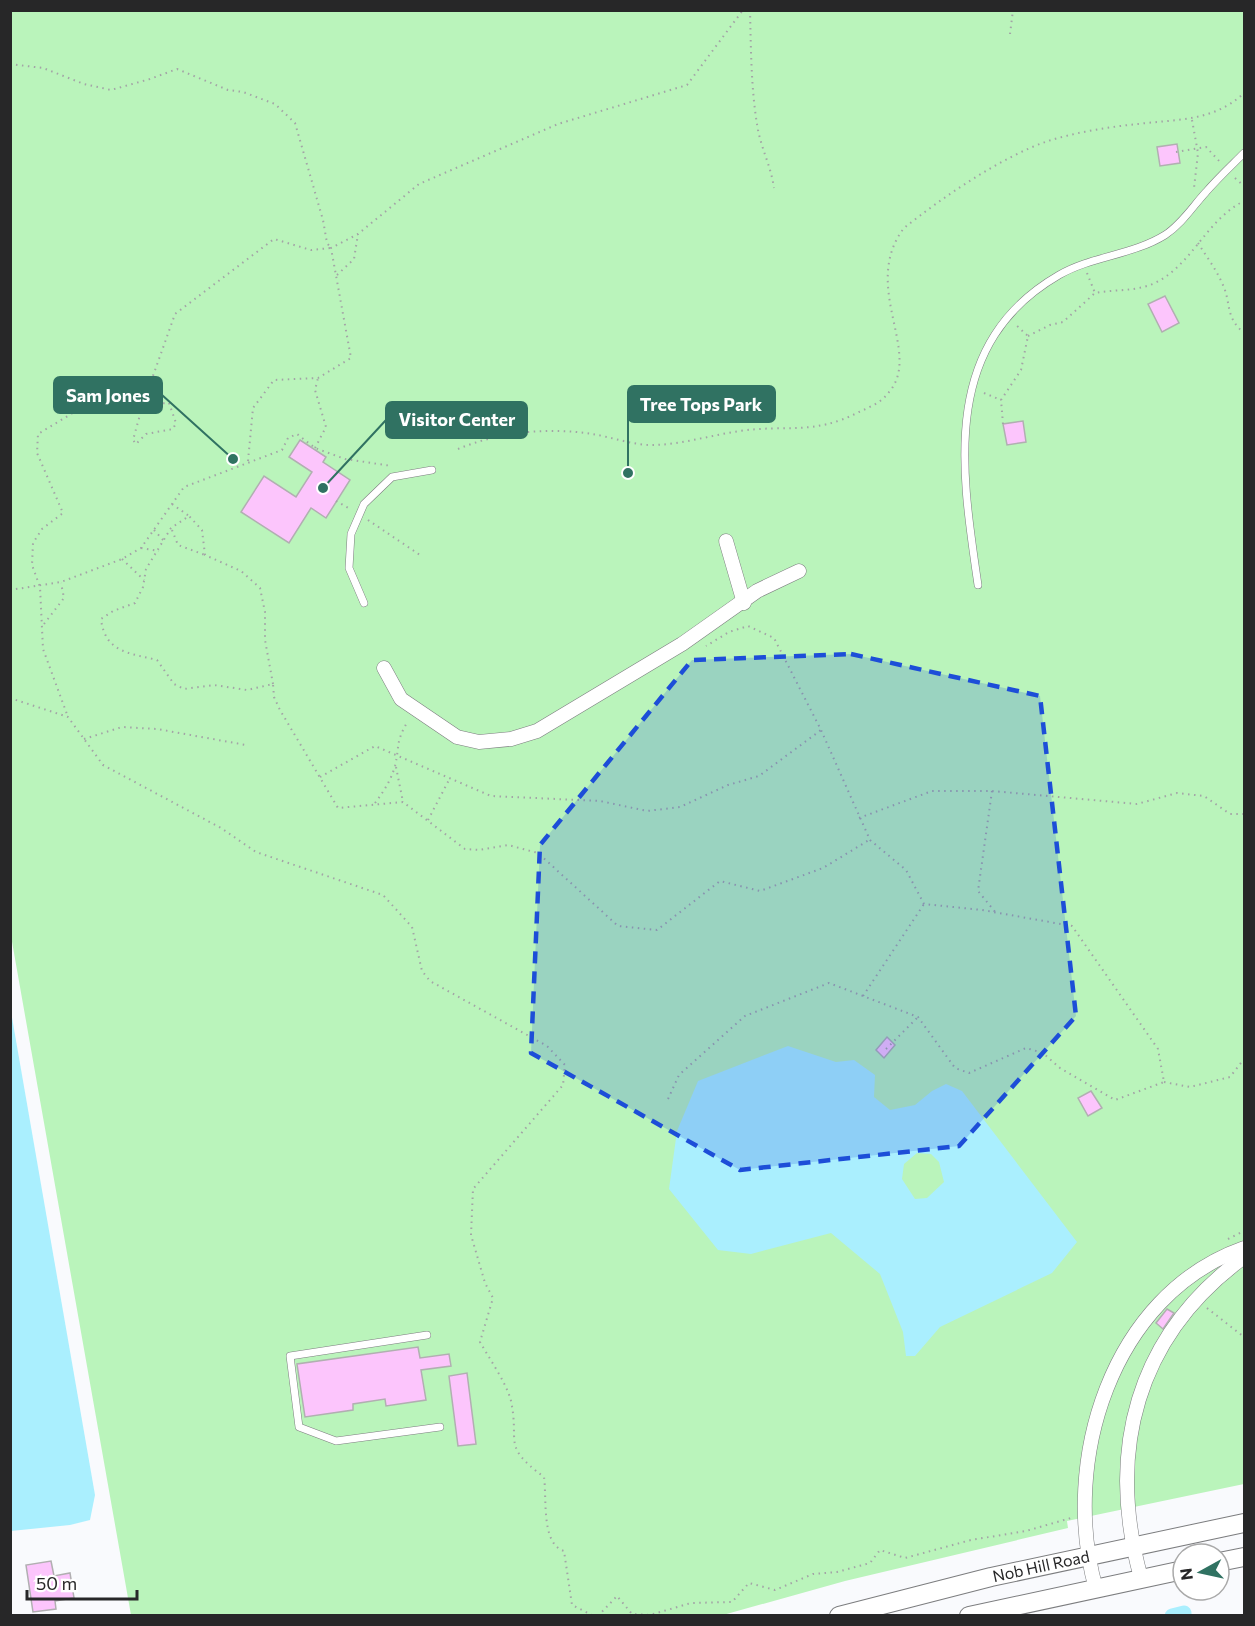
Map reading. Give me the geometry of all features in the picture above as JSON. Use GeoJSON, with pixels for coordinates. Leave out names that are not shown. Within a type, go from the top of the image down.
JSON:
{"type":"FeatureCollection","features":[{"type":"Feature","properties":{"kind":"main road","name":"Nob Hill Road"},"geometry":{"type":"LineString","coordinates":[[839,1616],[904,1598],[1132,1546],[1245,1523]]}},
{"type":"Feature","properties":{"kind":"main road","name":"Nob Hill Road"},"geometry":{"type":"LineString","coordinates":[[969,1616],[1171,1572]]}},
{"type":"Feature","properties":{"kind":"street"},"geometry":{"type":"LineString","coordinates":[[726,541],[744,603]]}},
{"type":"Feature","properties":{"kind":"street"},"geometry":{"type":"LineString","coordinates":[[384,668],[401,699],[457,737],[479,742],[511,739],[537,731],[653,662],[775,580],[800,571]]}},
{"type":"Feature","properties":{"kind":"street"},"geometry":{"type":"LineString","coordinates":[[1096,1589],[1087,1557],[1083,1488],[1099,1406],[1135,1334],[1158,1304],[1189,1277],[1221,1257],[1245,1248]]}},
{"type":"Feature","properties":{"kind":"street"},"geometry":{"type":"LineString","coordinates":[[1141,1578],[1132,1546],[1128,1488],[1129,1437],[1140,1391],[1159,1350],[1177,1321],[1214,1279],[1245,1257]]}},
{"type":"Feature","properties":{"kind":"lane"},"geometry":{"type":"LineString","coordinates":[[978,585],[963,444],[967,406],[985,353],[998,326],[1043,285],[1082,263],[1165,235],[1182,221],[1226,170],[1245,153]]}},
{"type":"Feature","properties":{"kind":"lane"},"geometry":{"type":"LineString","coordinates":[[364,603],[349,568],[351,534],[364,504],[392,477],[432,470]]}},
{"type":"Feature","properties":{"kind":"lane"},"geometry":{"type":"LineString","coordinates":[[427,1335],[290,1356],[299,1426],[336,1441],[440,1427]]}},
{"type":"Feature","properties":{"kind":"path"},"geometry":{"type":"LineString","coordinates":[[742,10],[687,85],[558,124],[418,184],[358,234],[331,248],[311,250],[274,239],[175,314],[143,404],[133,440],[136,444],[146,434],[173,429],[176,423],[169,403],[143,404],[111,399],[88,399],[76,411],[38,434],[37,453],[63,513],[42,529],[33,543],[32,565],[40,587],[39,606],[44,624],[43,650],[68,717],[103,765],[221,828],[256,852],[383,895],[412,927],[422,971],[430,981],[546,1046],[565,1065],[563,1085],[473,1189],[471,1235],[485,1283],[493,1298],[480,1342],[510,1399],[513,1441],[521,1460],[544,1477],[547,1535],[556,1549],[564,1551],[572,1605],[596,1616],[617,1596],[632,1614],[650,1615],[691,1603],[732,1602],[750,1583],[775,1590],[813,1574],[837,1572],[870,1563],[880,1550],[905,1558],[971,1540],[1026,1531],[1085,1513]]}},
{"type":"Feature","properties":{"kind":"path"},"geometry":{"type":"LineString","coordinates":[[750,10],[753,94],[758,133],[771,168],[774,188]]}},
{"type":"Feature","properties":{"kind":"path"},"geometry":{"type":"LineString","coordinates":[[1010,34],[1014,10]]}},
{"type":"Feature","properties":{"kind":"path"},"geometry":{"type":"LineString","coordinates":[[10,64],[43,68],[84,84],[111,90],[150,80],[177,69],[228,90],[243,92],[275,104],[295,123],[323,220],[327,243],[331,248],[351,358],[318,378],[274,380],[252,408],[248,461]]}},
{"type":"Feature","properties":{"kind":"path"},"geometry":{"type":"LineString","coordinates":[[458,449],[495,437],[562,430],[652,445],[762,428],[811,429],[849,417],[879,401],[899,379],[901,365],[887,284],[889,259],[897,237],[904,228],[980,176],[1049,141],[1095,129],[1192,120],[1219,111],[1245,93]]}},
{"type":"Feature","properties":{"kind":"path"},"geometry":{"type":"LineString","coordinates":[[1192,120],[1198,171],[1194,190],[1199,200]]}},
{"type":"Feature","properties":{"kind":"path"},"geometry":{"type":"LineString","coordinates":[[1176,152],[1206,147],[1226,170],[1245,186]]}},
{"type":"Feature","properties":{"kind":"path"},"geometry":{"type":"LineString","coordinates":[[1028,336],[1050,325],[1063,322],[1095,293],[1121,292],[1154,283],[1186,260],[1198,243],[1230,208],[1245,201]]}},
{"type":"Feature","properties":{"kind":"path"},"geometry":{"type":"LineString","coordinates":[[336,276],[354,260],[358,234]]}},
{"type":"Feature","properties":{"kind":"path"},"geometry":{"type":"LineString","coordinates":[[1198,243],[1224,286],[1227,308],[1235,325],[1245,333]]}},
{"type":"Feature","properties":{"kind":"path"},"geometry":{"type":"LineString","coordinates":[[1082,263],[1095,293]]}},
{"type":"Feature","properties":{"kind":"path"},"geometry":{"type":"LineString","coordinates":[[1007,317],[1028,336]]}},
{"type":"Feature","properties":{"kind":"path"},"geometry":{"type":"LineString","coordinates":[[1003,424],[1001,400],[1021,370],[1028,336]]}},
{"type":"Feature","properties":{"kind":"path"},"geometry":{"type":"LineString","coordinates":[[315,448],[326,427],[315,390],[318,378]]}},
{"type":"Feature","properties":{"kind":"path"},"geometry":{"type":"LineString","coordinates":[[973,389],[1001,400]]}},
{"type":"Feature","properties":{"kind":"path"},"geometry":{"type":"LineString","coordinates":[[10,590],[61,582],[122,559],[141,548],[184,487],[282,450],[288,438],[297,434],[315,448],[345,459],[392,466]]}},
{"type":"Feature","properties":{"kind":"path"},"geometry":{"type":"LineString","coordinates":[[336,501],[398,537],[420,555]]}},
{"type":"Feature","properties":{"kind":"path"},"geometry":{"type":"LineString","coordinates":[[172,504],[189,516],[202,530],[205,555]]}},
{"type":"Feature","properties":{"kind":"path"},"geometry":{"type":"LineString","coordinates":[[189,516],[171,528],[165,542],[146,569],[135,603],[113,611],[101,619],[102,631],[118,651],[157,660],[174,684],[184,689],[214,685],[247,690],[273,684]]}},
{"type":"Feature","properties":{"kind":"path"},"geometry":{"type":"LineString","coordinates":[[171,528],[178,545],[241,571],[260,588],[274,698],[338,808],[403,802],[465,849],[479,850],[508,844],[538,853],[618,926],[657,930],[720,881],[760,891],[823,868],[870,840]]}},
{"type":"Feature","properties":{"kind":"path"},"geometry":{"type":"LineString","coordinates":[[154,530],[165,542]]}},
{"type":"Feature","properties":{"kind":"path"},"geometry":{"type":"LineString","coordinates":[[141,548],[159,551]]}},
{"type":"Feature","properties":{"kind":"path"},"geometry":{"type":"LineString","coordinates":[[122,559],[144,580]]}},
{"type":"Feature","properties":{"kind":"path"},"geometry":{"type":"LineString","coordinates":[[44,624],[64,598],[61,582]]}},
{"type":"Feature","properties":{"kind":"path"},"geometry":{"type":"LineString","coordinates":[[729,632],[748,626],[774,638],[821,730],[870,840],[906,870],[924,904]]}},
{"type":"Feature","properties":{"kind":"path"},"geometry":{"type":"LineString","coordinates":[[10,698],[68,717]]}},
{"type":"Feature","properties":{"kind":"path"},"geometry":{"type":"LineString","coordinates":[[403,802],[396,764],[396,743],[416,709]]}},
{"type":"Feature","properties":{"kind":"path"},"geometry":{"type":"LineString","coordinates":[[83,739],[122,728],[157,729],[246,746]]}},
{"type":"Feature","properties":{"kind":"path"},"geometry":{"type":"LineString","coordinates":[[320,777],[375,746],[491,796],[600,801],[647,811],[680,807],[728,785],[759,776],[821,730]]}},
{"type":"Feature","properties":{"kind":"path"},"geometry":{"type":"LineString","coordinates":[[375,803],[388,785],[396,764]]}},
{"type":"Feature","properties":{"kind":"path"},"geometry":{"type":"LineString","coordinates":[[428,820],[450,778]]}},
{"type":"Feature","properties":{"kind":"path"},"geometry":{"type":"LineString","coordinates":[[859,818],[932,791],[992,791],[1137,804],[1177,793],[1204,796],[1230,814],[1245,814]]}},
{"type":"Feature","properties":{"kind":"path"},"geometry":{"type":"LineString","coordinates":[[992,791],[978,891],[997,914]]}},
{"type":"Feature","properties":{"kind":"path"},"geometry":{"type":"LineString","coordinates":[[924,904],[1072,926],[1158,1049],[1164,1082]]}},
{"type":"Feature","properties":{"kind":"path"},"geometry":{"type":"LineString","coordinates":[[863,996],[924,904]]}},
{"type":"Feature","properties":{"kind":"path"},"geometry":{"type":"LineString","coordinates":[[668,1099],[679,1076],[746,1016],[829,983],[918,1017],[954,1068],[969,1073],[1026,1048],[1043,1053],[1060,1068],[1114,1100],[1164,1082],[1190,1087],[1230,1077],[1245,1059]]}},
{"type":"Feature","properties":{"kind":"path"},"geometry":{"type":"LineString","coordinates":[[886,1049],[918,1017]]}},
{"type":"Feature","properties":{"kind":"path"},"geometry":{"type":"LineString","coordinates":[[1202,1304],[1245,1337]]}},
{"type":"Feature","properties":{"kind":"highlighted area"},"geometry":{"type":"Polygon","coordinates":[[[851,654],[1040,696],[1076,1016],[959,1146],[740,1170],[531,1053],[540,845],[692,660],[851,654]]]}},
{"type":"Feature","properties":{"kind":"green space"},"geometry":{"type":"Polygon","coordinates":[[[10,11],[1244,11],[1244,1484],[1067,1521],[1068,1528],[845,1581],[723,1615],[131,1615],[11,936],[10,11]]]}},
{"type":"Feature","properties":{"kind":"water"},"geometry":{"type":"Polygon","coordinates":[[[10,1006],[95,1495],[90,1520],[70,1525],[11,1531],[10,1006]]]}},
{"type":"Feature","properties":{"kind":"water"},"geometry":{"type":"Polygon","coordinates":[[[788,1046],[836,1062],[854,1060],[875,1075],[874,1097],[890,1110],[915,1105],[932,1091],[946,1084],[962,1091],[1077,1242],[1052,1273],[940,1327],[915,1356],[906,1356],[903,1332],[880,1274],[831,1233],[751,1254],[718,1250],[669,1189],[677,1131],[698,1081],[788,1046]],[[917,1153],[904,1164],[902,1179],[915,1199],[927,1198],[944,1182],[939,1162],[931,1154],[917,1153]]]}},
{"type":"Feature","properties":{"kind":"building"},"geometry":{"type":"Polygon","coordinates":[[[1177,144],[1180,163],[1160,166],[1157,147],[1177,144]]]}},
{"type":"Feature","properties":{"kind":"building"},"geometry":{"type":"Polygon","coordinates":[[[1165,296],[1179,323],[1162,332],[1148,304],[1165,296]]]}},
{"type":"Feature","properties":{"kind":"building"},"geometry":{"type":"Polygon","coordinates":[[[1023,421],[1026,442],[1007,445],[1003,424],[1023,421]]]}},
{"type":"Feature","properties":{"kind":"building"},"geometry":{"type":"Polygon","coordinates":[[[300,440],[326,457],[323,462],[350,480],[326,518],[311,508],[289,543],[241,512],[264,476],[296,497],[312,472],[289,457],[300,440]]]}},
{"type":"Feature","properties":{"kind":"building"},"geometry":{"type":"Polygon","coordinates":[[[887,1037],[895,1045],[884,1058],[876,1050],[887,1037]]]}},
{"type":"Feature","properties":{"kind":"building"},"geometry":{"type":"Polygon","coordinates":[[[1091,1091],[1102,1108],[1088,1116],[1078,1098],[1091,1091]]]}},
{"type":"Feature","properties":{"kind":"building"},"geometry":{"type":"Polygon","coordinates":[[[1167,1309],[1174,1313],[1163,1329],[1156,1323],[1167,1309]]]}},
{"type":"Feature","properties":{"kind":"building"},"geometry":{"type":"Polygon","coordinates":[[[418,1347],[420,1358],[449,1354],[451,1366],[421,1370],[426,1400],[386,1406],[385,1399],[353,1404],[353,1410],[305,1417],[297,1364],[418,1347]]]}},
{"type":"Feature","properties":{"kind":"building"},"geometry":{"type":"Polygon","coordinates":[[[467,1373],[476,1444],[458,1446],[449,1376],[467,1373]]]}},
{"type":"Feature","properties":{"kind":"building"},"geometry":{"type":"Polygon","coordinates":[[[51,1561],[54,1576],[70,1573],[74,1598],[55,1601],[56,1609],[33,1612],[26,1565],[51,1561]]]}},
{"type":"Feature","properties":{"kind":"waterway"},"geometry":{"type":"LineString","coordinates":[[1172,1616],[1184,1613],[1184,1616]]}},
{"type":"Feature","properties":{"kind":"place","name":"Sam Jones"},"geometry":{"type":"Point","coordinates":[233,459]}},
{"type":"Feature","properties":{"kind":"place","name":"Tree Tops Park"},"geometry":{"type":"Point","coordinates":[628,473]}},
{"type":"Feature","properties":{"kind":"place","name":"Visitor Center"},"geometry":{"type":"Point","coordinates":[323,488]}}]}
